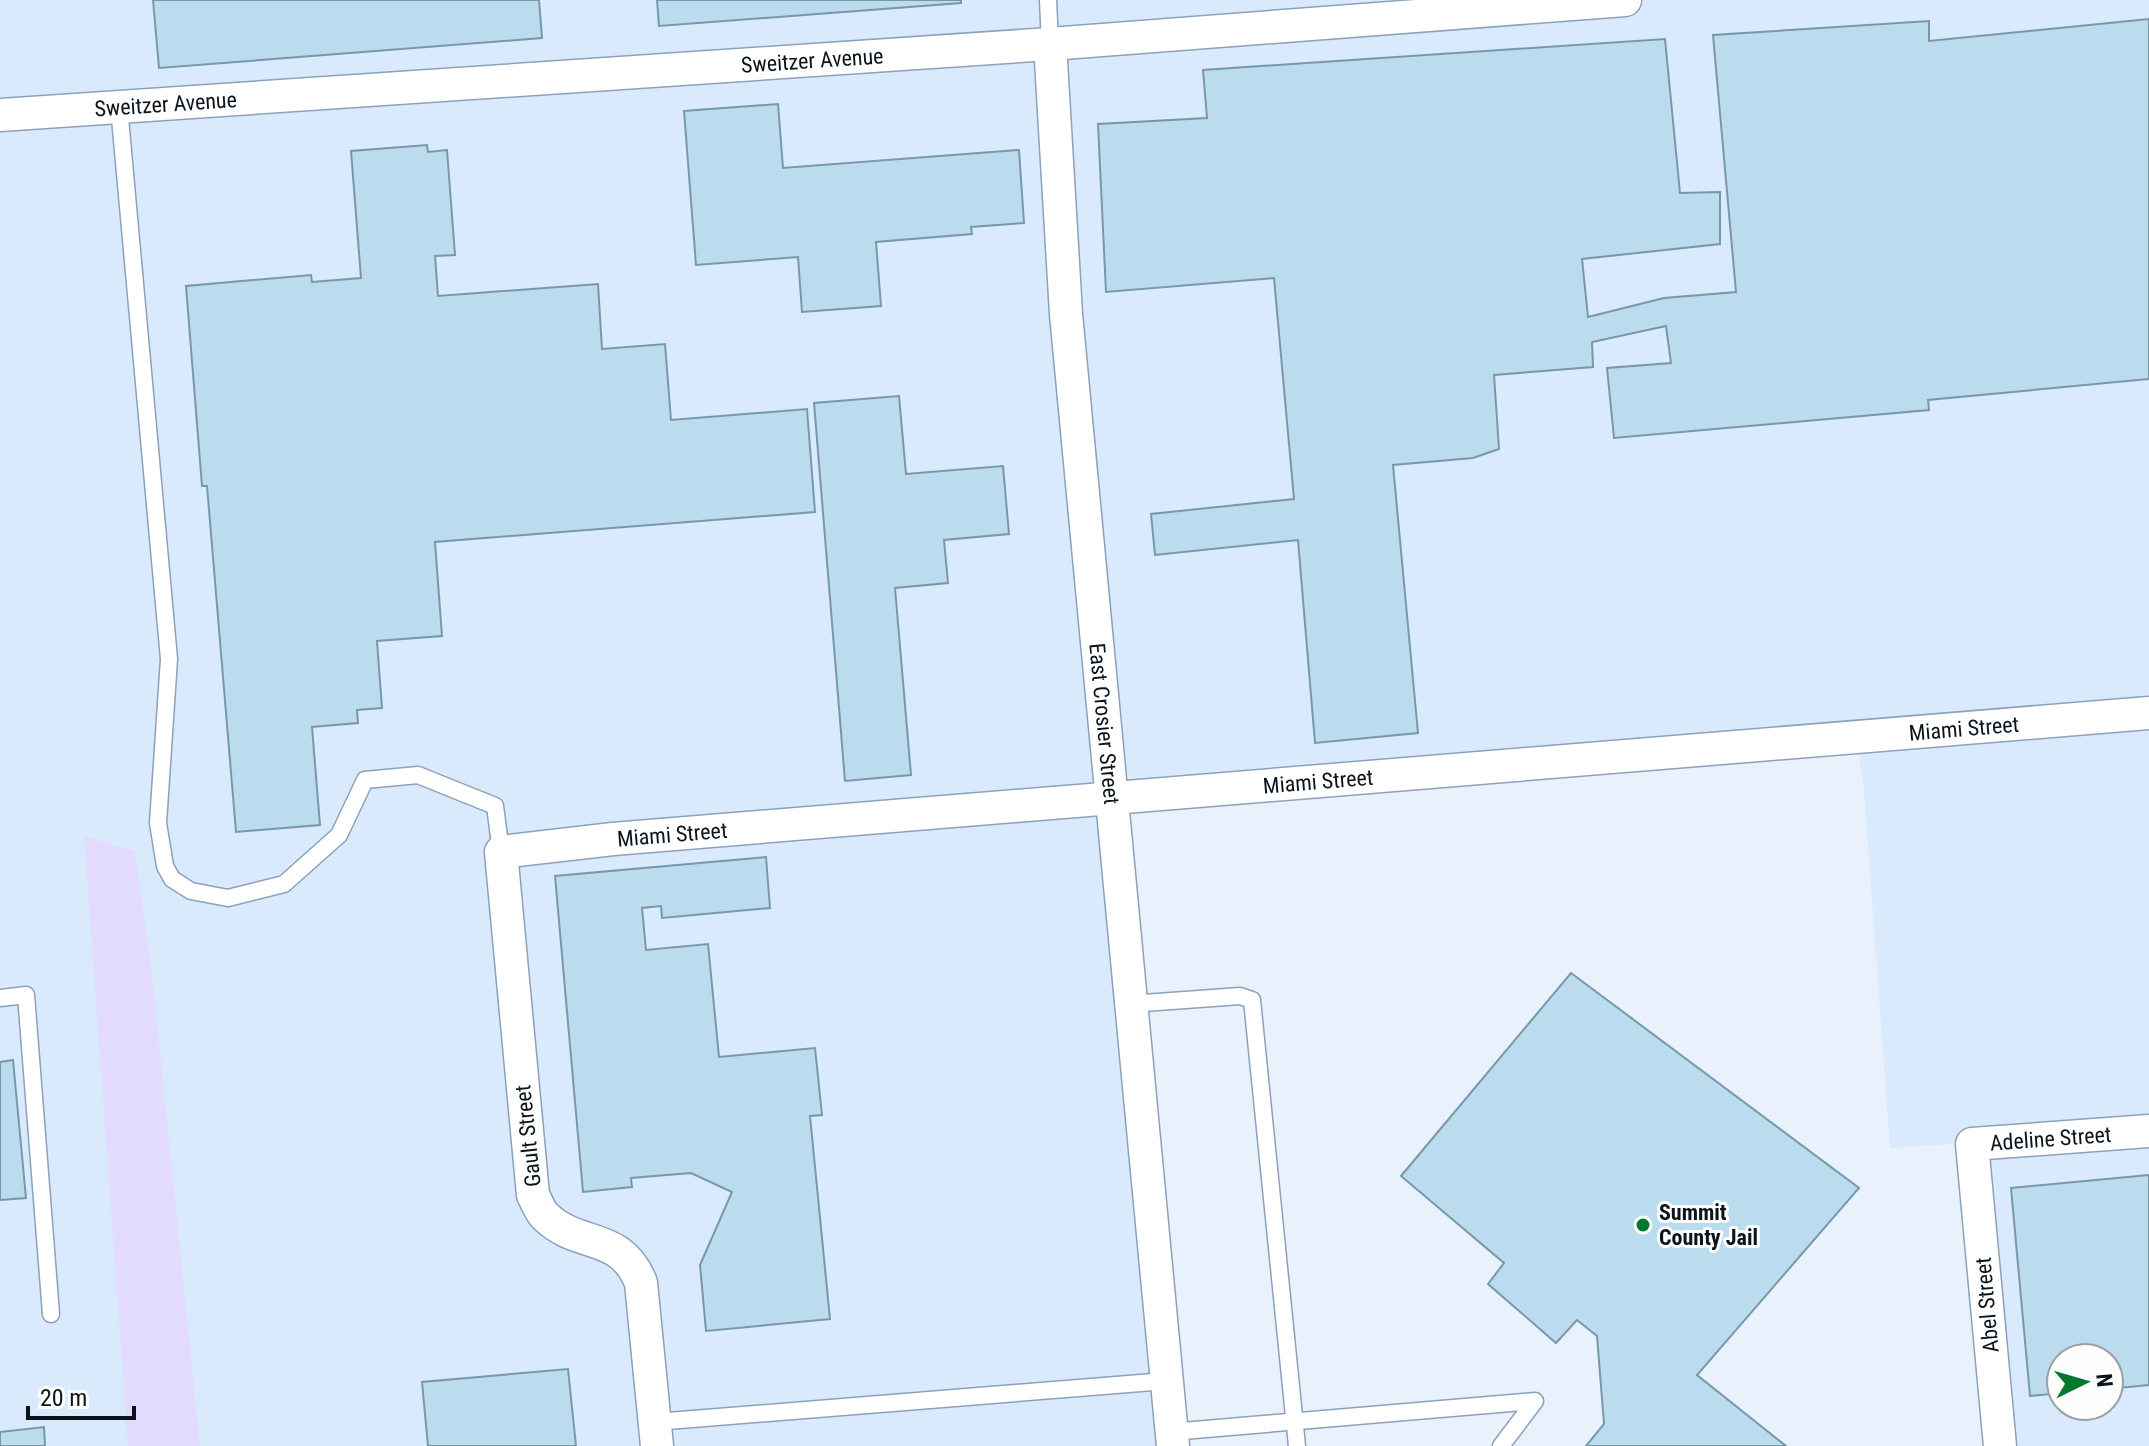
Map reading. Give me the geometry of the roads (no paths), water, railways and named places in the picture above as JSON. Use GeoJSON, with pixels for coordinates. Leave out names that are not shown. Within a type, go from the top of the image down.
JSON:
{"type":"FeatureCollection","features":[{"type":"Feature","properties":{"kind":"street","name":"Sweitzer Avenue"},"geometry":{"type":"LineString","coordinates":[[0,115],[1050,44],[1625,0]]}},
{"type":"Feature","properties":{"kind":"street","name":"East Crosier Street"},"geometry":{"type":"LineString","coordinates":[[1050,44],[1066,314],[1172,1439]]}},
{"type":"Feature","properties":{"kind":"street","name":"Miami Street"},"geometry":{"type":"LineString","coordinates":[[501,858],[613,839],[2149,713]]}},
{"type":"Feature","properties":{"kind":"street","name":"Gault Street"},"geometry":{"type":"LineString","coordinates":[[501,858],[533,1195],[544,1216],[563,1229],[619,1250],[635,1268],[641,1283],[656,1434]]}},
{"type":"Feature","properties":{"kind":"street","name":"Adeline Street"},"geometry":{"type":"LineString","coordinates":[[1973,1163],[1972,1144],[2149,1131]]}},
{"type":"Feature","properties":{"kind":"street","name":"Abel Street"},"geometry":{"type":"LineString","coordinates":[[1973,1163],[2000,1446]]}},
{"type":"Feature","properties":{"kind":"lane","name":"East Crosier Street"},"geometry":{"type":"LineString","coordinates":[[1048,0],[1050,44]]}},
{"type":"Feature","properties":{"kind":"lane"},"geometry":{"type":"LineString","coordinates":[[119,107],[169,659],[158,823],[165,866],[172,879],[191,891],[228,898],[284,884],[339,835],[365,780],[418,775],[495,806],[501,858]]}},
{"type":"Feature","properties":{"kind":"lane"},"geometry":{"type":"LineString","coordinates":[[0,998],[26,995],[51,1314]]}},
{"type":"Feature","properties":{"kind":"lane"},"geometry":{"type":"LineString","coordinates":[[1130,1004],[1240,996],[1252,1000],[1297,1446]]}},
{"type":"Feature","properties":{"kind":"lane"},"geometry":{"type":"LineString","coordinates":[[656,1434],[1166,1381]]}},
{"type":"Feature","properties":{"kind":"lane"},"geometry":{"type":"LineString","coordinates":[[1172,1439],[1295,1421],[1535,1401],[1501,1446]]}},
{"type":"Feature","properties":{"kind":"place","name":"Summit County Jail"},"geometry":{"type":"Point","coordinates":[1643,1225]}}]}
